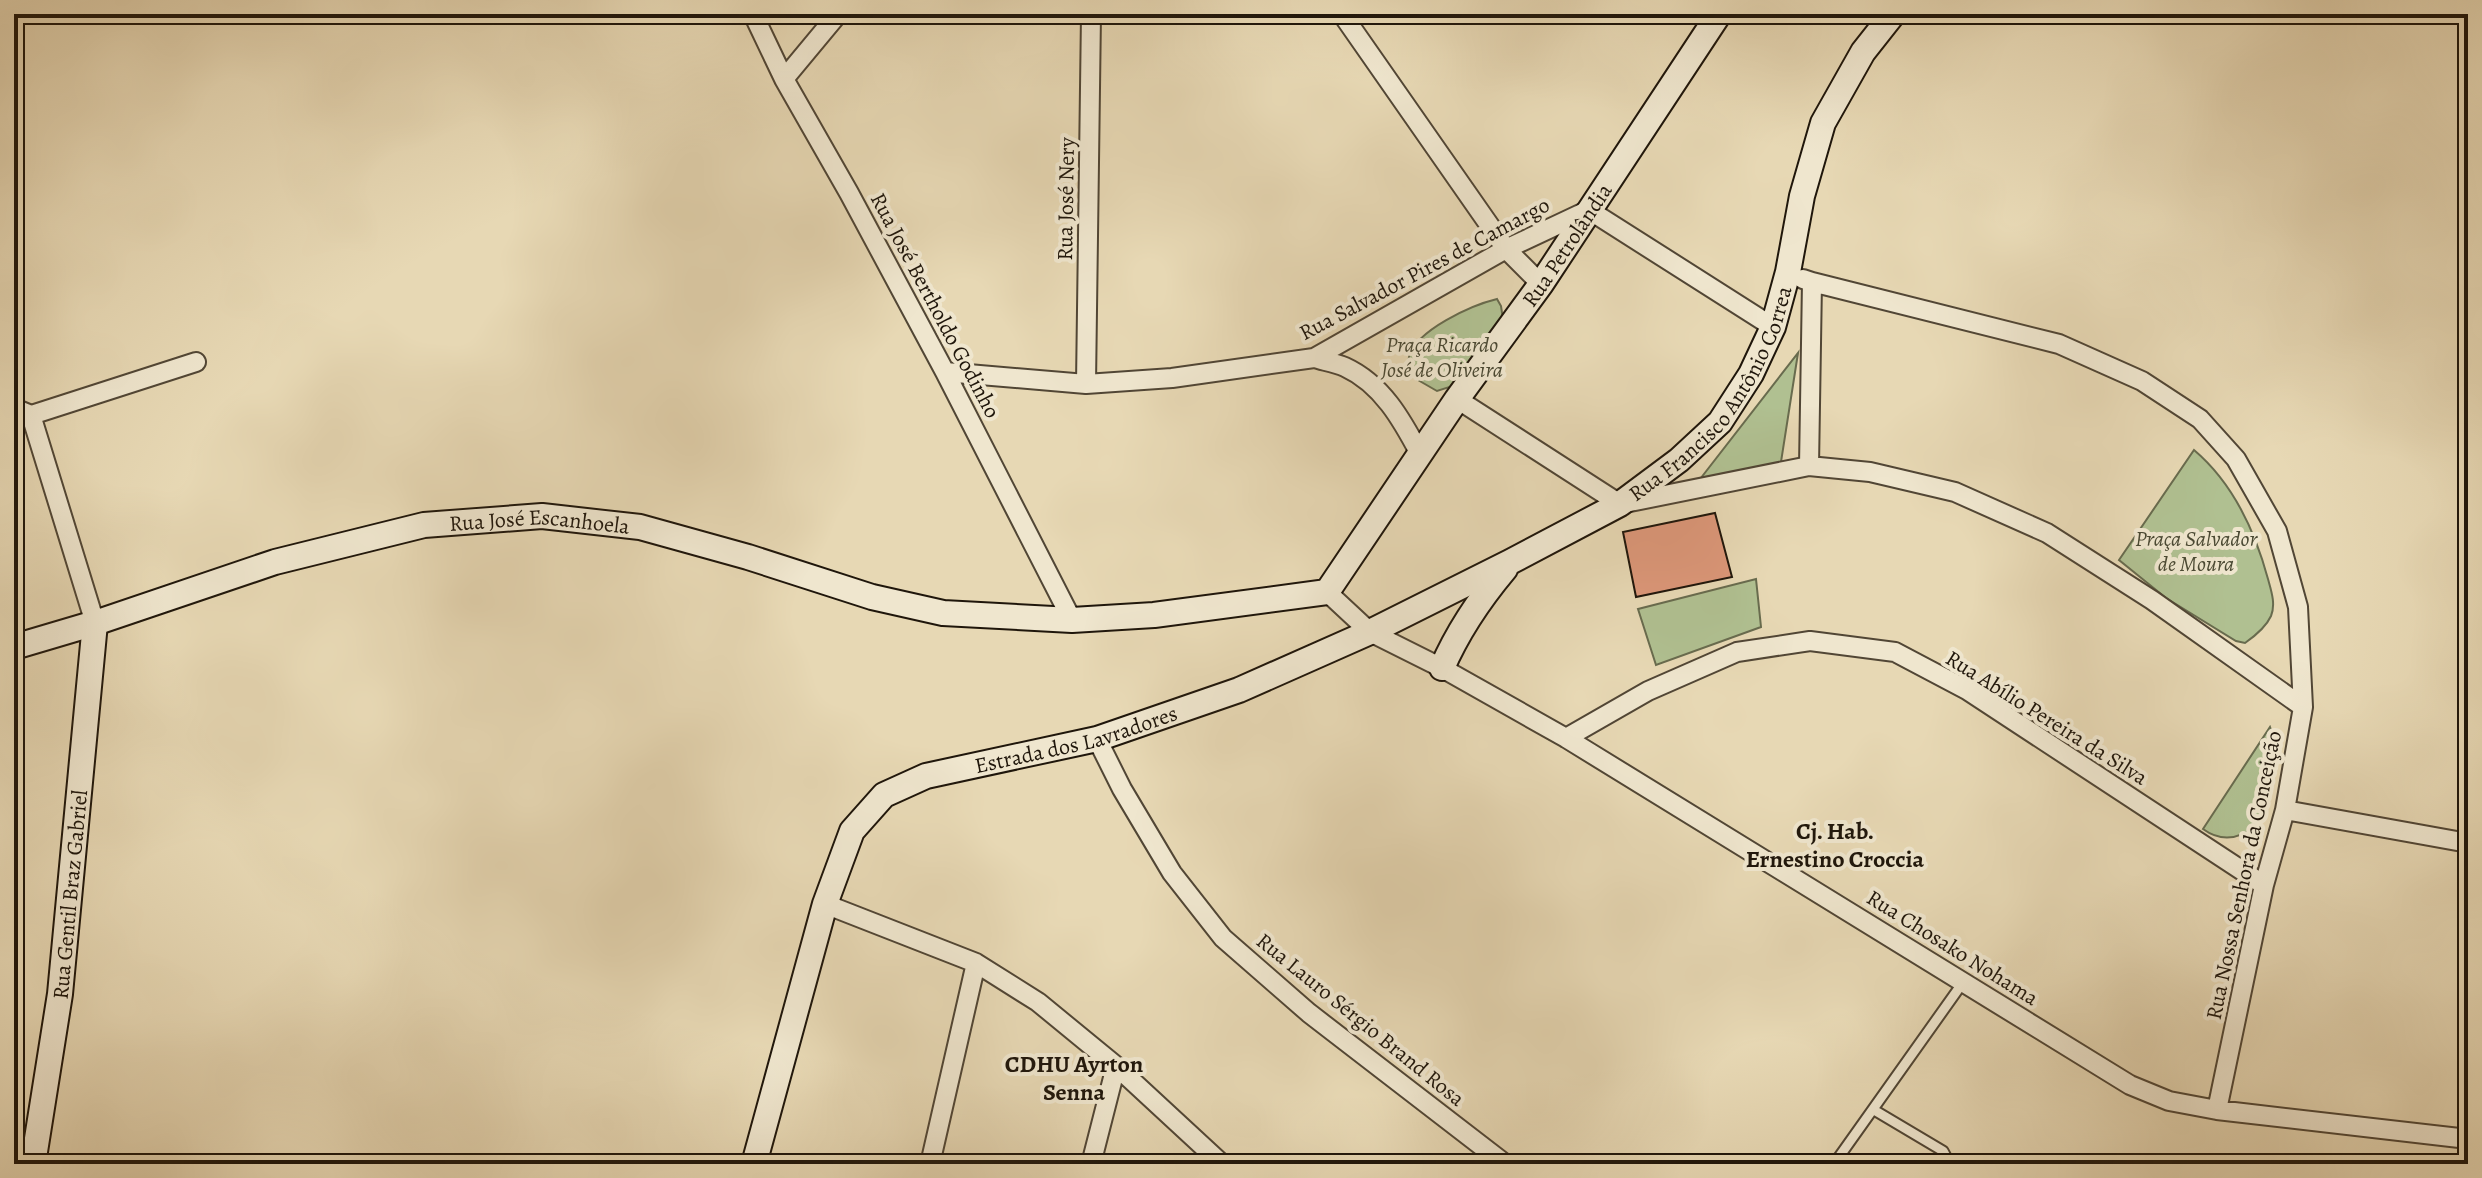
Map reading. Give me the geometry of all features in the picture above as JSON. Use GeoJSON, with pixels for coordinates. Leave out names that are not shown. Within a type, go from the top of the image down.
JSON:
{"type":"FeatureCollection","features":[{"type":"Feature","properties":{"kind":"street","name":"Rua José Bertholdo Godinho"},"geometry":{"type":"LineString","coordinates":[[753,14],[784,79],[945,372],[1072,620]]}},
{"type":"Feature","properties":{"kind":"street"},"geometry":{"type":"LineString","coordinates":[[784,79],[838,14]]}},
{"type":"Feature","properties":{"kind":"street","name":"Rua José Nery"},"geometry":{"type":"LineString","coordinates":[[1086,384],[1091,14]]}},
{"type":"Feature","properties":{"kind":"street"},"geometry":{"type":"LineString","coordinates":[[1342,14],[1506,249],[1541,284]]}},
{"type":"Feature","properties":{"kind":"street","name":"Rua Petrolândia"},"geometry":{"type":"LineString","coordinates":[[1327,592],[1457,399],[1541,284],[1719,14]]}},
{"type":"Feature","properties":{"kind":"street","name":"Rua Francisco Antônio Correa"},"geometry":{"type":"LineString","coordinates":[[1620,504],[1679,460],[1720,422],[1751,374],[1773,327],[1788,272],[1802,196],[1823,123],[1863,52],[1893,14]]}},
{"type":"Feature","properties":{"kind":"street"},"geometry":{"type":"LineString","coordinates":[[1589,210],[1773,327]]}},
{"type":"Feature","properties":{"kind":"street","name":"Rua Salvador Pires de Camargo"},"geometry":{"type":"LineString","coordinates":[[945,372],[1086,384],[1172,378],[1314,358],[1506,249],[1589,210]]}},
{"type":"Feature","properties":{"kind":"street","name":"Rua Francisco Antônio Correa"},"geometry":{"type":"LineString","coordinates":[[1788,272],[1812,282],[1809,466]]}},
{"type":"Feature","properties":{"kind":"street","name":"Rua Nossa Senhora da Conceição"},"geometry":{"type":"LineString","coordinates":[[1812,282],[2059,344],[2142,381],[2200,419],[2236,459],[2277,531],[2298,607],[2303,707],[2285,810],[2264,885],[2217,1110]]}},
{"type":"Feature","properties":{"kind":"street"},"geometry":{"type":"LineString","coordinates":[[1314,358],[1345,367],[1371,383],[1405,427],[1420,454]]}},
{"type":"Feature","properties":{"kind":"street"},"geometry":{"type":"LineString","coordinates":[[95,623],[20,414],[196,362]]}},
{"type":"Feature","properties":{"kind":"street"},"geometry":{"type":"LineString","coordinates":[[1457,399],[1620,504],[1809,466],[1870,472],[1955,492],[2047,533],[2152,600],[2303,707]]}},
{"type":"Feature","properties":{"kind":"street","name":"Estrada dos Lavradores"},"geometry":{"type":"LineString","coordinates":[[754,1164],[825,904],[852,831],[884,795],[926,776],[1097,739],[1239,690],[1370,632],[1620,504]]}},
{"type":"Feature","properties":{"kind":"street","name":"Rua José Escanhoela"},"geometry":{"type":"LineString","coordinates":[[14,647],[275,562],[424,525],[542,516],[640,527],[748,557],[872,597],[943,613],[1072,620],[1154,615],[1327,592]]}},
{"type":"Feature","properties":{"kind":"street"},"geometry":{"type":"LineString","coordinates":[[1442,668],[1454,639],[1478,601],[1510,562]]}},
{"type":"Feature","properties":{"kind":"street","name":"Rua Chosako Nohama"},"geometry":{"type":"LineString","coordinates":[[1327,592],[1370,632],[1442,668],[1566,738],[2130,1085],[2169,1101],[2217,1110],[2468,1139]]}},
{"type":"Feature","properties":{"kind":"street","name":"Rua Gentil Braz Gabriel"},"geometry":{"type":"LineString","coordinates":[[33,1164],[60,994],[95,623]]}},
{"type":"Feature","properties":{"kind":"street","name":"Rua Abílio Pereira da Silva"},"geometry":{"type":"LineString","coordinates":[[1566,738],[1648,691],[1737,652],[1810,641],[1895,652],[1967,690],[2264,885]]}},
{"type":"Feature","properties":{"kind":"street","name":"Rua Lauro Sérgio Brand Rosa"},"geometry":{"type":"LineString","coordinates":[[1097,739],[1122,789],[1172,873],[1223,938],[1309,1013],[1505,1164]]}},
{"type":"Feature","properties":{"kind":"street"},"geometry":{"type":"LineString","coordinates":[[2285,810],[2468,843]]}},
{"type":"Feature","properties":{"kind":"street"},"geometry":{"type":"LineString","coordinates":[[825,904],[976,963],[1038,1002],[1116,1066],[1222,1164]]}},
{"type":"Feature","properties":{"kind":"street"},"geometry":{"type":"LineString","coordinates":[[930,1164],[976,963]]}},
{"type":"Feature","properties":{"kind":"street"},"geometry":{"type":"LineString","coordinates":[[1091,1164],[1116,1066]]}},
{"type":"Feature","properties":{"kind":"lane"},"geometry":{"type":"LineString","coordinates":[[1834,1164],[1964,981]]}},
{"type":"Feature","properties":{"kind":"lane"},"geometry":{"type":"LineString","coordinates":[[1874,1110],[1943,1151],[1950,1164]]}},
{"type":"Feature","properties":{"kind":"green space","name":"Praça Ricardo José de Oliveira"},"geometry":{"type":"Polygon","coordinates":[[[1497,299],[1504,326],[1456,385],[1437,391],[1411,376],[1409,357],[1422,337],[1446,320],[1497,299]]]}},
{"type":"Feature","properties":{"kind":"green space"},"geometry":{"type":"Polygon","coordinates":[[[1798,353],[1781,462],[1697,483],[1798,353]]]}},
{"type":"Feature","properties":{"kind":"green space","name":"Praça Salvador de Moura"},"geometry":{"type":"Polygon","coordinates":[[[2194,450],[2220,477],[2241,509],[2263,561],[2273,602],[2271,616],[2260,631],[2245,643],[2236,641],[2166,598],[2119,560],[2194,450]]]}},
{"type":"Feature","properties":{"kind":"green space"},"geometry":{"type":"Polygon","coordinates":[[[1756,579],[1761,627],[1656,665],[1638,609],[1756,579]]]}},
{"type":"Feature","properties":{"kind":"green space"},"geometry":{"type":"Polygon","coordinates":[[[2270,727],[2273,735],[2258,825],[2231,838],[2203,829],[2270,727]]]}},
{"type":"Feature","properties":{"kind":"building"},"geometry":{"type":"Polygon","coordinates":[[[1715,513],[1732,577],[1636,597],[1623,532],[1715,513]]]}},
{"type":"Feature","properties":{"kind":"district","name":"Cj. Hab. Ernestino Croccia"},"geometry":{"type":"Point","coordinates":[1835,845]}},
{"type":"Feature","properties":{"kind":"district","name":"CDHU Ayrton Senna"},"geometry":{"type":"Point","coordinates":[1074,1078]}}]}
